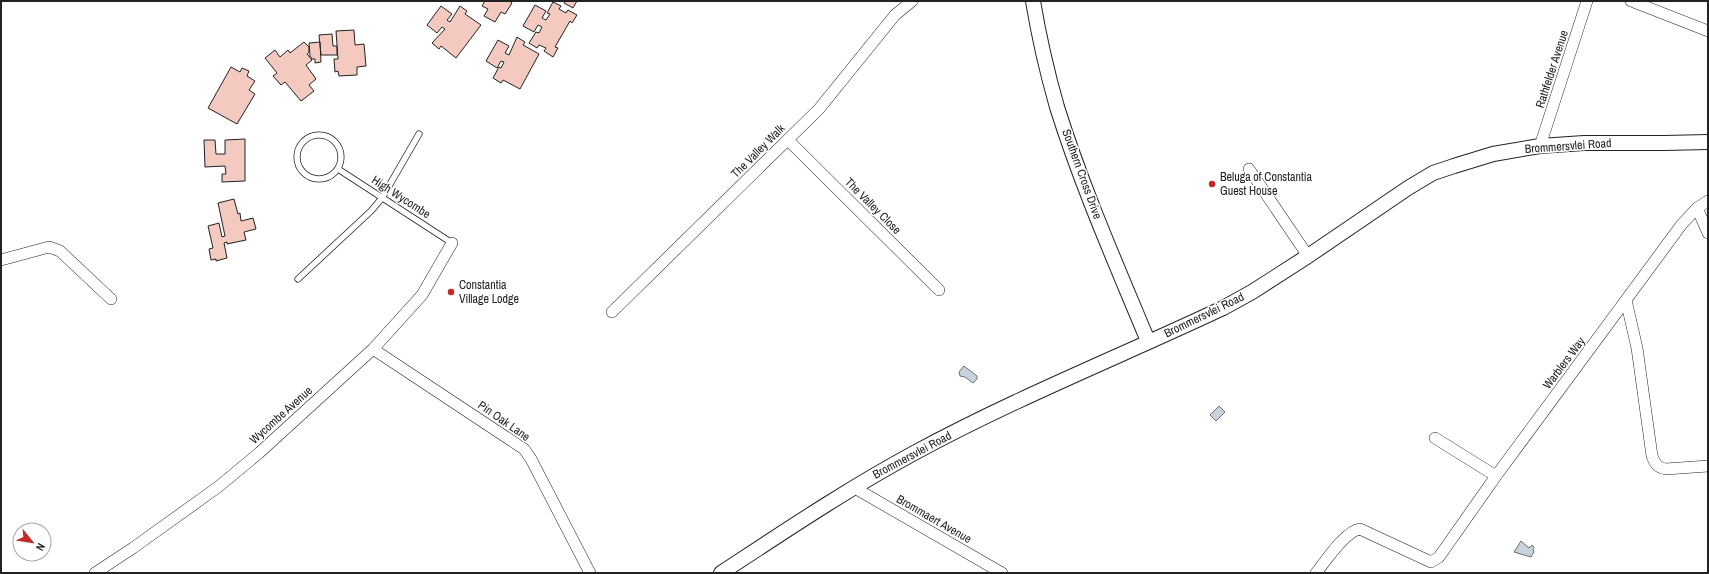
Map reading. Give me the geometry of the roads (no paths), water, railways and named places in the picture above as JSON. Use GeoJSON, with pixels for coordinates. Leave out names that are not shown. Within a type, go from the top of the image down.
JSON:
{"type":"FeatureCollection","features":[{"type":"Feature","properties":{"kind":"street","name":"The Valley Walk"},"geometry":{"type":"LineString","coordinates":[[612,312],[819,109],[896,15],[912,1]]}},
{"type":"Feature","properties":{"kind":"street","name":"Southern Cross Drive"},"geometry":{"type":"LineString","coordinates":[[1033,1],[1040,39],[1057,107],[1082,181],[1148,342]]}},
{"type":"Feature","properties":{"kind":"street","name":"Rathfelder Avenue"},"geometry":{"type":"LineString","coordinates":[[1540,146],[1587,1]]}},
{"type":"Feature","properties":{"kind":"street"},"geometry":{"type":"LineString","coordinates":[[1631,1],[1708,31]]}},
{"type":"Feature","properties":{"kind":"street","name":"The Valley Close"},"geometry":{"type":"LineString","coordinates":[[788,140],[939,290]]}},
{"type":"Feature","properties":{"kind":"street","name":"Brommersvlei Road"},"geometry":{"type":"LineString","coordinates":[[721,573],[853,487],[916,452],[984,418],[1223,308],[1252,292],[1408,188],[1433,173],[1493,154],[1540,146],[1584,143],[1664,144],[1708,142]]}},
{"type":"Feature","properties":{"kind":"street"},"geometry":{"type":"LineString","coordinates":[[1249,168],[1308,256]]}},
{"type":"Feature","properties":{"kind":"street","name":"Warblers Way"},"geometry":{"type":"LineString","coordinates":[[1316,573],[1347,536],[1355,530],[1360,529],[1431,562],[1439,557],[1496,476],[1682,224],[1698,208],[1708,201]]}},
{"type":"Feature","properties":{"kind":"street"},"geometry":{"type":"LineString","coordinates":[[1698,208],[1708,233]]}},
{"type":"Feature","properties":{"kind":"street","name":"Wycombe Avenue"},"geometry":{"type":"LineString","coordinates":[[95,573],[133,548],[218,487],[253,458],[373,349],[422,295],[452,244]]}},
{"type":"Feature","properties":{"kind":"street"},"geometry":{"type":"LineString","coordinates":[[1,260],[49,247],[60,251],[111,299]]}},
{"type":"Feature","properties":{"kind":"street"},"geometry":{"type":"LineString","coordinates":[[1626,300],[1637,348],[1652,456],[1655,464],[1666,469],[1708,466]]}},
{"type":"Feature","properties":{"kind":"street","name":"Pin Oak Lane"},"geometry":{"type":"LineString","coordinates":[[373,349],[524,450],[531,459],[590,573]]}},
{"type":"Feature","properties":{"kind":"street"},"geometry":{"type":"LineString","coordinates":[[1435,438],[1496,476]]}},
{"type":"Feature","properties":{"kind":"street","name":"Brommaert Avenue"},"geometry":{"type":"LineString","coordinates":[[853,487],[1002,573]]}},
{"type":"Feature","properties":{"kind":"lane"},"geometry":{"type":"LineString","coordinates":[[298,279],[371,211],[382,198],[419,134]]}},
{"type":"Feature","properties":{"kind":"lane"},"geometry":{"type":"LineString","coordinates":[[316,135],[326,136],[334,141],[340,150],[341,160],[338,169],[331,176],[321,180],[311,179],[303,174],[297,165],[296,155],[299,146],[306,139],[316,135]]}},
{"type":"Feature","properties":{"kind":"lane","name":"High Wycombe"},"geometry":{"type":"LineString","coordinates":[[338,169],[452,244]]}},
{"type":"Feature","properties":{"kind":"place","name":"Beluga of Constantia Guest House"},"geometry":{"type":"Point","coordinates":[1212,184]}},
{"type":"Feature","properties":{"kind":"place","name":"Constantia Village Lodge"},"geometry":{"type":"Point","coordinates":[451,292]}}]}
